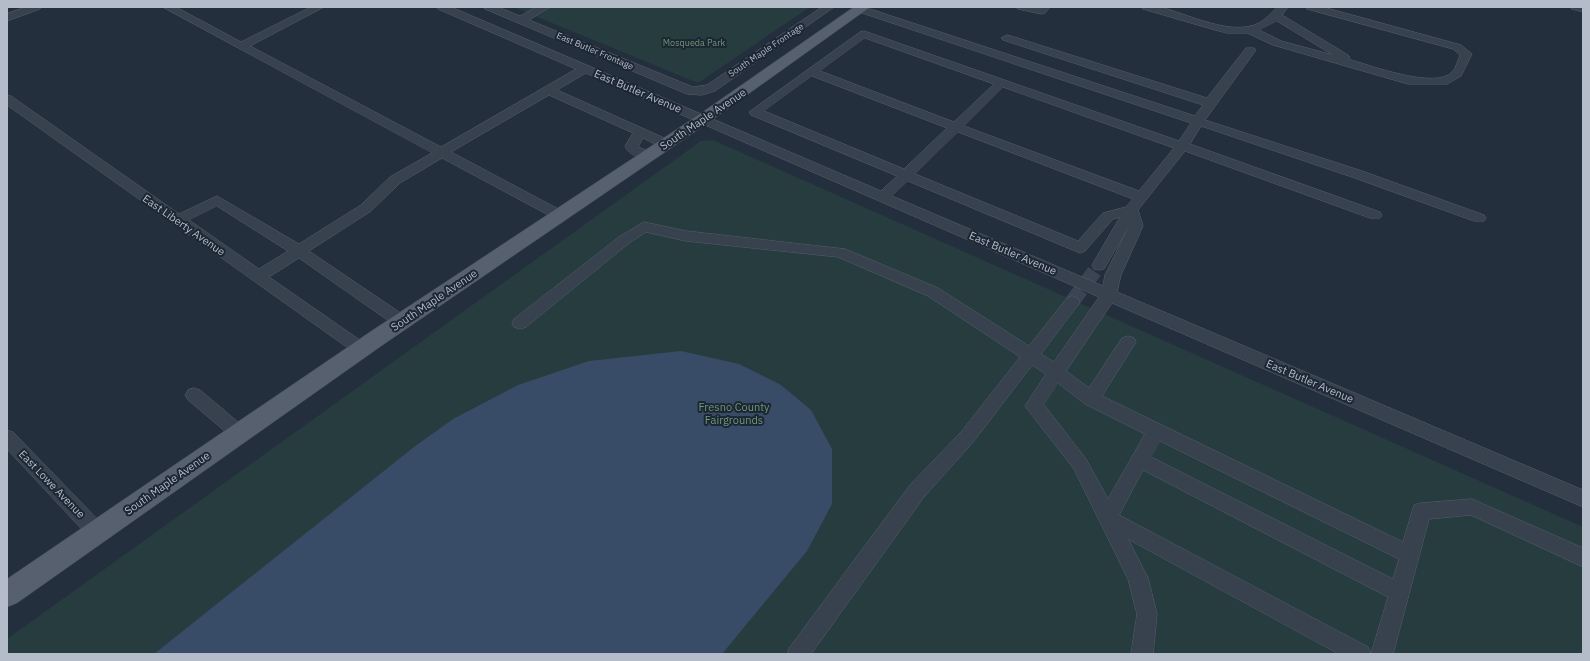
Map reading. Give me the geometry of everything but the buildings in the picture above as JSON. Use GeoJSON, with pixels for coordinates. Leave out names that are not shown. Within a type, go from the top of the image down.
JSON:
{"type":"FeatureCollection","features":[{"type":"Feature","properties":{"kind":"main road","name":"South Maple Avenue"},"geometry":{"type":"LineString","coordinates":[[7,594],[361,349],[703,119],[861,8]]}},
{"type":"Feature","properties":{"kind":"street"},"geometry":{"type":"LineString","coordinates":[[7,18],[36,7]]}},
{"type":"Feature","properties":{"kind":"street"},"geometry":{"type":"LineString","coordinates":[[168,7],[559,215]]}},
{"type":"Feature","properties":{"kind":"street"},"geometry":{"type":"LineString","coordinates":[[240,46],[319,7]]}},
{"type":"Feature","properties":{"kind":"street","name":"East Butler Avenue"},"geometry":{"type":"LineString","coordinates":[[442,7],[1583,499]]}},
{"type":"Feature","properties":{"kind":"street","name":"East Butler Frontage"},"geometry":{"type":"LineString","coordinates":[[489,7],[691,91],[702,91]]}},
{"type":"Feature","properties":{"kind":"street"},"geometry":{"type":"LineString","coordinates":[[521,20],[545,7]]}},
{"type":"Feature","properties":{"kind":"street","name":"South Maple Frontage"},"geometry":{"type":"LineString","coordinates":[[702,91],[711,88],[829,7]]}},
{"type":"Feature","properties":{"kind":"street"},"geometry":{"type":"LineString","coordinates":[[1022,7],[1035,11],[1041,11],[1045,7]]}},
{"type":"Feature","properties":{"kind":"street"},"geometry":{"type":"LineString","coordinates":[[1148,7],[1228,31],[1255,29],[1280,11],[1360,66]]}},
{"type":"Feature","properties":{"kind":"street"},"geometry":{"type":"LineString","coordinates":[[1249,30],[1277,44],[1408,80],[1443,82],[1457,74],[1466,54],[1457,47],[1311,7]]}},
{"type":"Feature","properties":{"kind":"street"},"geometry":{"type":"LineString","coordinates":[[1576,7],[1583,9]]}},
{"type":"Feature","properties":{"kind":"street"},"geometry":{"type":"LineString","coordinates":[[861,8],[1357,174],[1479,218]]}},
{"type":"Feature","properties":{"kind":"street"},"geometry":{"type":"LineString","coordinates":[[1131,210],[1108,216],[1080,248],[755,112],[864,34],[1375,215]]}},
{"type":"Feature","properties":{"kind":"street"},"geometry":{"type":"LineString","coordinates":[[1007,38],[1210,104]]}},
{"type":"Feature","properties":{"kind":"street"},"geometry":{"type":"LineString","coordinates":[[1100,266],[1131,210],[1182,146],[1210,104],[1250,50]]}},
{"type":"Feature","properties":{"kind":"street"},"geometry":{"type":"LineString","coordinates":[[258,277],[366,208],[395,180],[585,69]]}},
{"type":"Feature","properties":{"kind":"street"},"geometry":{"type":"LineString","coordinates":[[811,72],[1141,197]]}},
{"type":"Feature","properties":{"kind":"street"},"geometry":{"type":"LineString","coordinates":[[883,197],[1002,82]]}},
{"type":"Feature","properties":{"kind":"street"},"geometry":{"type":"LineString","coordinates":[[548,90],[666,144]]}},
{"type":"Feature","properties":{"kind":"street","name":"East Liberty Avenue"},"geometry":{"type":"LineString","coordinates":[[7,99],[361,349]]}},
{"type":"Feature","properties":{"kind":"street"},"geometry":{"type":"LineString","coordinates":[[641,133],[635,138],[631,146],[632,149],[648,156]]}},
{"type":"Feature","properties":{"kind":"street"},"geometry":{"type":"LineString","coordinates":[[178,220],[217,200],[299,251],[402,322]]}},
{"type":"Feature","properties":{"kind":"street"},"geometry":{"type":"LineString","coordinates":[[1131,210],[1136,226],[1112,276],[1109,294],[1034,406],[1080,464],[1138,578],[1147,614],[1142,654]]}},
{"type":"Feature","properties":{"kind":"street"},"geometry":{"type":"LineString","coordinates":[[520,323],[624,240],[644,227],[686,236],[840,252],[933,292],[1031,355],[1092,399],[1410,555]]}},
{"type":"Feature","properties":{"kind":"street"},"geometry":{"type":"LineString","coordinates":[[798,654],[917,492],[968,436],[1072,302]]}},
{"type":"Feature","properties":{"kind":"street"},"geometry":{"type":"LineString","coordinates":[[1092,399],[1128,342]]}},
{"type":"Feature","properties":{"kind":"street"},"geometry":{"type":"LineString","coordinates":[[194,395],[239,433]]}},
{"type":"Feature","properties":{"kind":"street"},"geometry":{"type":"LineString","coordinates":[[1107,518],[1156,431]]}},
{"type":"Feature","properties":{"kind":"street","name":"East Lowe Avenue"},"geometry":{"type":"LineString","coordinates":[[7,437],[97,532]]}},
{"type":"Feature","properties":{"kind":"street"},"geometry":{"type":"LineString","coordinates":[[1140,460],[1399,592]]}},
{"type":"Feature","properties":{"kind":"street"},"geometry":{"type":"LineString","coordinates":[[1382,654],[1421,511],[1472,507],[1583,558]]}},
{"type":"Feature","properties":{"kind":"street"},"geometry":{"type":"LineString","coordinates":[[1107,518],[1360,654]]}},
{"type":"Feature","properties":{"kind":"green space","name":"Mosqueda Park"},"geometry":{"type":"Polygon","coordinates":[[[513,7],[810,7],[698,83],[513,7]]]}},
{"type":"Feature","properties":{"kind":"green space","name":"Fresno County Fairgrounds"},"geometry":{"type":"Polygon","coordinates":[[[713,140],[1583,527],[1583,654],[7,654],[7,639],[701,141],[713,140]]]}},
{"type":"Feature","properties":{"kind":"water"},"geometry":{"type":"Polygon","coordinates":[[[681,351],[739,364],[781,385],[811,410],[832,449],[832,504],[807,551],[722,654],[154,654],[414,447],[453,419],[518,385],[589,361],[681,351]]]}},
{"type":"Feature","properties":{"kind":"tunnel"},"geometry":{"type":"LineString","coordinates":[[1072,302],[1099,265]]}}]}
